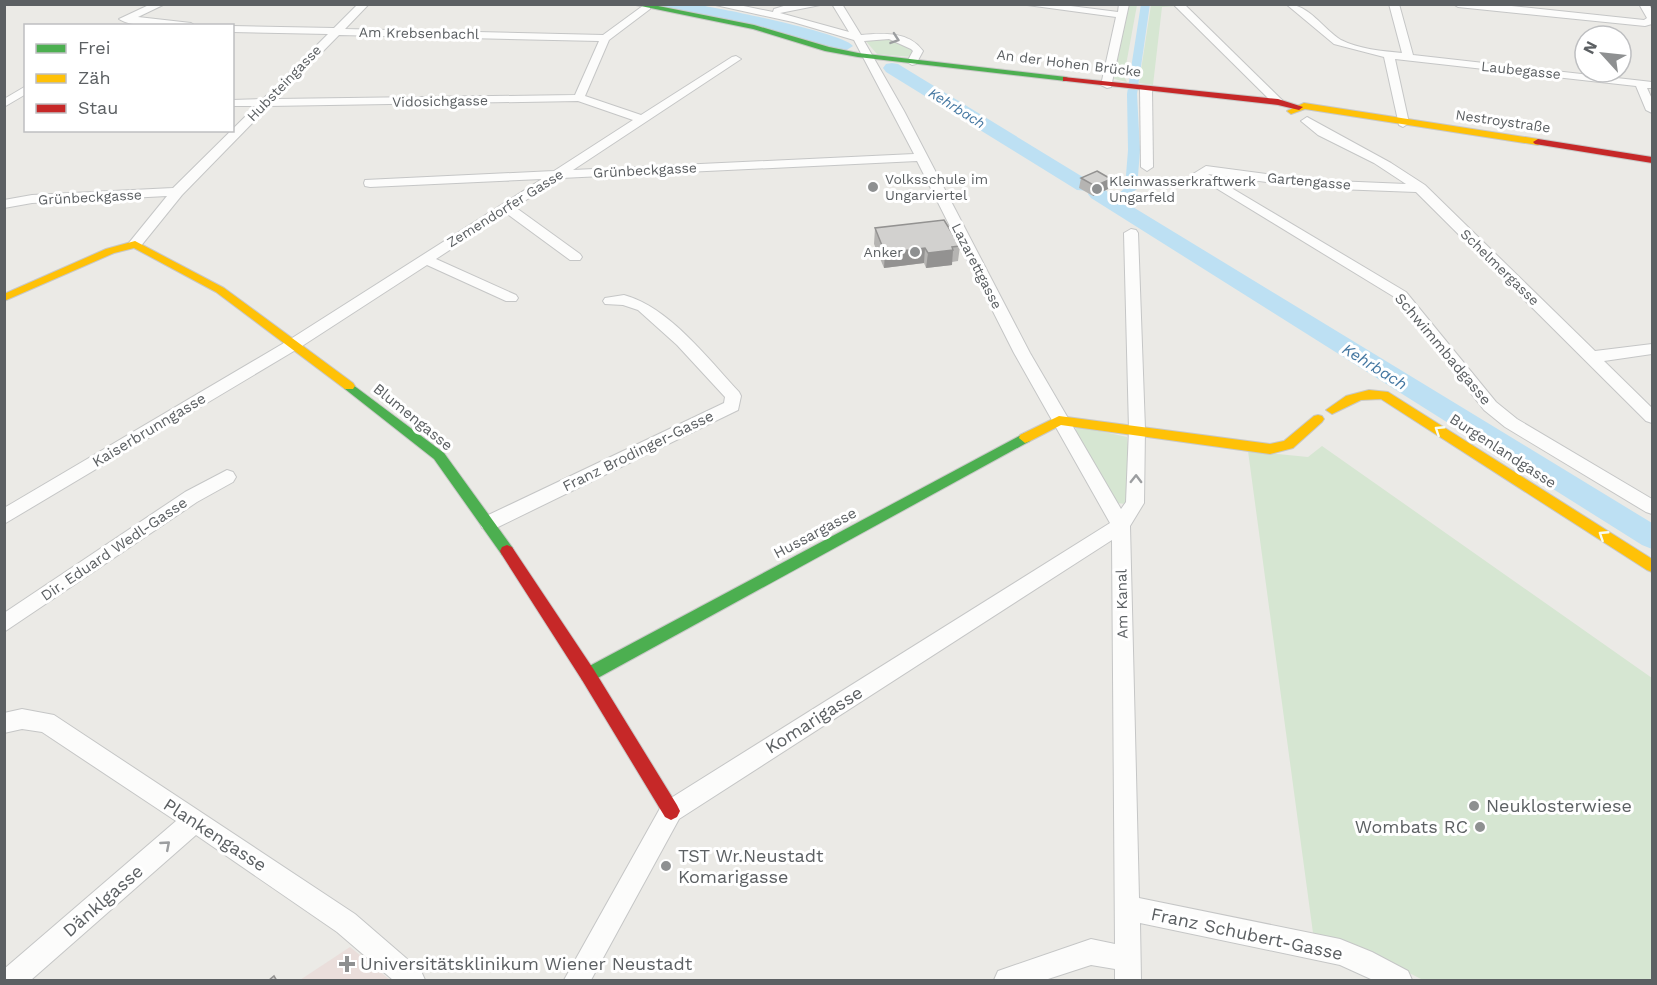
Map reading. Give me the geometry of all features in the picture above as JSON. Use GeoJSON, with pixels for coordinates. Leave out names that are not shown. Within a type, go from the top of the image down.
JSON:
{"type":"FeatureCollection","features":[{"type":"Feature","properties":{"kind":"street"},"geometry":{"type":"LineString","coordinates":[[120,22],[160,4]]}},
{"type":"Feature","properties":{"kind":"street","name":"Hubsteingasse"},"geometry":{"type":"LineString","coordinates":[[135,244],[177,192],[364,4]]}},
{"type":"Feature","properties":{"kind":"street"},"geometry":{"type":"LineString","coordinates":[[716,4],[804,21],[857,38],[890,36],[915,47],[918,51],[912,62]]}},
{"type":"Feature","properties":{"kind":"street"},"geometry":{"type":"LineString","coordinates":[[773,15],[785,8],[820,4]]}},
{"type":"Feature","properties":{"kind":"street","name":"Lazarettgasse"},"geometry":{"type":"LineString","coordinates":[[837,4],[867,56],[991,296],[1059,420],[1121,525]]}},
{"type":"Feature","properties":{"kind":"street"},"geometry":{"type":"LineString","coordinates":[[1025,4],[1123,10],[1111,85]]}},
{"type":"Feature","properties":{"kind":"street"},"geometry":{"type":"LineString","coordinates":[[1178,4],[1271,99]]}},
{"type":"Feature","properties":{"kind":"street","name":"Laubegasse"},"geometry":{"type":"LineString","coordinates":[[1291,4],[1338,42],[1351,47],[1389,55],[1653,85]]}},
{"type":"Feature","properties":{"kind":"street"},"geometry":{"type":"LineString","coordinates":[[1394,4],[1408,57]]}},
{"type":"Feature","properties":{"kind":"street"},"geometry":{"type":"LineString","coordinates":[[1458,4],[1623,21],[1651,21],[1652,18],[1644,4]]}},
{"type":"Feature","properties":{"kind":"street"},"geometry":{"type":"LineString","coordinates":[[579,98],[605,38],[641,6]]}},
{"type":"Feature","properties":{"kind":"street","name":"An der Hohen Brücke"},"geometry":{"type":"LineString","coordinates":[[641,6],[754,27],[828,49],[867,56],[1145,89],[1271,99],[1295,109]]}},
{"type":"Feature","properties":{"kind":"street"},"geometry":{"type":"LineString","coordinates":[[120,22],[156,24]]}},
{"type":"Feature","properties":{"kind":"street","name":"Am Krebsenbachl"},"geometry":{"type":"LineString","coordinates":[[234,28],[605,38]]}},
{"type":"Feature","properties":{"kind":"street"},"geometry":{"type":"LineString","coordinates":[[1389,55],[1404,123]]}},
{"type":"Feature","properties":{"kind":"street","name":"Zemendorfer Gasse"},"geometry":{"type":"LineString","coordinates":[[294,344],[736,59]]}},
{"type":"Feature","properties":{"kind":"street"},"geometry":{"type":"LineString","coordinates":[[1640,84],[1653,110]]}},
{"type":"Feature","properties":{"kind":"street"},"geometry":{"type":"LineString","coordinates":[[1145,89],[1147,167]]}},
{"type":"Feature","properties":{"kind":"street"},"geometry":{"type":"LineString","coordinates":[[4,104],[23,92]]}},
{"type":"Feature","properties":{"kind":"street","name":"Vidosichgasse"},"geometry":{"type":"LineString","coordinates":[[234,103],[579,98],[644,120]]}},
{"type":"Feature","properties":{"kind":"street","name":"Nestroystraße"},"geometry":{"type":"LineString","coordinates":[[1295,109],[1294,116],[1317,117],[1348,114],[1653,160]]}},
{"type":"Feature","properties":{"kind":"street","name":"Schelmergasse"},"geometry":{"type":"LineString","coordinates":[[1317,117],[1322,133],[1393,168],[1420,188],[1653,417]]}},
{"type":"Feature","properties":{"kind":"street","name":"Grünbeckgasse"},"geometry":{"type":"LineString","coordinates":[[370,183],[920,157]]}},
{"type":"Feature","properties":{"kind":"street","name":"Gartengasse"},"geometry":{"type":"LineString","coordinates":[[1199,174],[1206,170],[1311,184],[1420,188]]}},
{"type":"Feature","properties":{"kind":"street","name":"Schwimmbadgasse"},"geometry":{"type":"LineString","coordinates":[[1199,174],[1401,296],[1490,406],[1511,423],[1653,507]]}},
{"type":"Feature","properties":{"kind":"street","name":"Grünbeckgasse"},"geometry":{"type":"LineString","coordinates":[[5,205],[32,199],[177,192]]}},
{"type":"Feature","properties":{"kind":"street"},"geometry":{"type":"LineString","coordinates":[[508,208],[574,257]]}},
{"type":"Feature","properties":{"kind":"street","name":"Am Kanal"},"geometry":{"type":"LineString","coordinates":[[1128,970],[1121,525],[1135,503],[1137,429],[1131,232]]}},
{"type":"Feature","properties":{"kind":"street"},"geometry":{"type":"LineString","coordinates":[[4,298],[110,251],[135,244]]}},
{"type":"Feature","properties":{"kind":"street","name":"Blumengasse"},"geometry":{"type":"LineString","coordinates":[[135,244],[220,290],[439,456],[489,523],[588,675],[671,811]]}},
{"type":"Feature","properties":{"kind":"street","name":"Zemendorfer Gasse"},"geometry":{"type":"LineString","coordinates":[[425,259],[511,298]]}},
{"type":"Feature","properties":{"kind":"street","name":"Franz Brodinger-Gasse"},"geometry":{"type":"LineString","coordinates":[[489,523],[732,406],[733,396],[682,341],[643,307],[624,300],[610,301]]}},
{"type":"Feature","properties":{"kind":"street","name":"Kaiserbrunngasse"},"geometry":{"type":"LineString","coordinates":[[4,517],[294,344]]}},
{"type":"Feature","properties":{"kind":"street"},"geometry":{"type":"LineString","coordinates":[[1592,357],[1653,349]]}},
{"type":"Feature","properties":{"kind":"street","name":"Burgenlandgasse"},"geometry":{"type":"LineString","coordinates":[[1332,410],[1358,393],[1369,391],[1384,395],[1653,566]]}},
{"type":"Feature","properties":{"kind":"street"},"geometry":{"type":"LineString","coordinates":[[1059,420],[1270,449],[1288,445],[1314,423]]}},
{"type":"Feature","properties":{"kind":"street","name":"Hussargasse"},"geometry":{"type":"LineString","coordinates":[[588,675],[1059,420]]}},
{"type":"Feature","properties":{"kind":"street","name":"Dir. Eduard Wedl-Gasse"},"geometry":{"type":"LineString","coordinates":[[4,624],[191,496],[226,477]]}},
{"type":"Feature","properties":{"kind":"street","name":"Komarigasse"},"geometry":{"type":"LineString","coordinates":[[577,981],[671,811],[1121,525]]}},
{"type":"Feature","properties":{"kind":"street","name":"Plankengasse"},"geometry":{"type":"LineString","coordinates":[[4,723],[22,718],[46,722],[259,863],[346,924],[412,981]]}},
{"type":"Feature","properties":{"kind":"street","name":"Dänklgasse"},"geometry":{"type":"LineString","coordinates":[[12,981],[194,821]]}},
{"type":"Feature","properties":{"kind":"street","name":"Franz Schubert-Gasse"},"geometry":{"type":"LineString","coordinates":[[1126,908],[1340,952],[1363,961],[1399,981]]}},
{"type":"Feature","properties":{"kind":"street"},"geometry":{"type":"LineString","coordinates":[[1007,981],[1091,952],[1128,970]]}},
{"type":"Feature","properties":{"kind":"shaded area","name":"Universitätsklinikum Wiener Neustadt"},"geometry":{"type":"Polygon","coordinates":[[[350,947],[390,980],[300,980],[350,947]]]}},
{"type":"Feature","properties":{"kind":"green space"},"geometry":{"type":"Polygon","coordinates":[[[1128,5],[1137,5],[1124,76],[1127,82],[1114,79],[1128,5]]]}},
{"type":"Feature","properties":{"kind":"green space"},"geometry":{"type":"Polygon","coordinates":[[[1151,5],[1175,6],[1162,7],[1153,85],[1139,83],[1151,5]]]}},
{"type":"Feature","properties":{"kind":"green space"},"geometry":{"type":"Polygon","coordinates":[[[886,37],[911,47],[913,51],[911,57],[877,54],[864,39],[886,37]]]}},
{"type":"Feature","properties":{"kind":"green space"},"geometry":{"type":"Polygon","coordinates":[[[1077,426],[1127,437],[1131,477],[1126,504],[1116,503],[1075,432],[1077,426]]]}},
{"type":"Feature","properties":{"kind":"green space","name":"Neuklosterwiese"},"geometry":{"type":"Polygon","coordinates":[[[1322,446],[1652,678],[1652,980],[1423,980],[1350,943],[1313,933],[1248,451],[1308,457],[1322,446]]]}},
{"type":"Feature","properties":{"kind":"building"},"geometry":{"type":"Polygon","coordinates":[[[1097,171],[1111,179],[1095,186],[1081,178],[1097,171]]]}},
{"type":"Feature","properties":{"kind":"building"},"geometry":{"type":"Polygon","coordinates":[[[944,220],[960,246],[952,247],[953,250],[928,253],[925,248],[885,253],[875,228],[944,220]]]}},
{"type":"Feature","properties":{"kind":"waterway","name":"Kehrbach"},"geometry":{"type":"LineString","coordinates":[[668,4],[757,22],[845,46]]}},
{"type":"Feature","properties":{"kind":"waterway"},"geometry":{"type":"LineString","coordinates":[[1123,195],[1131,189],[1134,150],[1132,94],[1146,4]]}},
{"type":"Feature","properties":{"kind":"waterway","name":"Kehrbach"},"geometry":{"type":"LineString","coordinates":[[892,68],[1084,186]]}},
{"type":"Feature","properties":{"kind":"waterway","name":"Kehrbach"},"geometry":{"type":"LineString","coordinates":[[1098,194],[1652,537]]}},
{"type":"Feature","properties":{"kind":"traffic: fast"},"geometry":{"type":"LineString","coordinates":[[634,4],[754,27],[828,49],[858,55],[1066,79]]}},
{"type":"Feature","properties":{"kind":"traffic: fast"},"geometry":{"type":"LineString","coordinates":[[349,386],[439,456],[507,551]]}},
{"type":"Feature","properties":{"kind":"traffic: fast"},"geometry":{"type":"LineString","coordinates":[[588,675],[1025,438]]}},
{"type":"Feature","properties":{"kind":"traffic: slow"},"geometry":{"type":"LineString","coordinates":[[1291,111],[1304,106],[1538,142]]}},
{"type":"Feature","properties":{"kind":"traffic: slow"},"geometry":{"type":"LineString","coordinates":[[4,298],[110,251],[135,244],[220,290],[349,386]]}},
{"type":"Feature","properties":{"kind":"traffic: slow"},"geometry":{"type":"LineString","coordinates":[[1332,410],[1356,396],[1384,395],[1652,566]]}},
{"type":"Feature","properties":{"kind":"traffic: slow"},"geometry":{"type":"LineString","coordinates":[[1025,438],[1059,420],[1270,449],[1288,445],[1318,419]]}},
{"type":"Feature","properties":{"kind":"traffic: jam"},"geometry":{"type":"LineString","coordinates":[[1066,79],[1278,102],[1299,107]]}},
{"type":"Feature","properties":{"kind":"traffic: jam"},"geometry":{"type":"LineString","coordinates":[[1538,142],[1652,160]]}},
{"type":"Feature","properties":{"kind":"traffic: jam"},"geometry":{"type":"LineString","coordinates":[[507,551],[588,675],[671,811]]}},
{"type":"Feature","properties":{"kind":"place","name":"Volksschule im Ungarviertel"},"geometry":{"type":"Point","coordinates":[873,187]}},
{"type":"Feature","properties":{"kind":"place","name":"Kleinwasserkraftwerk Ungarfeld"},"geometry":{"type":"Point","coordinates":[1097,189]}},
{"type":"Feature","properties":{"kind":"place","name":"Anker"},"geometry":{"type":"Point","coordinates":[915,252]}},
{"type":"Feature","properties":{"kind":"place","name":"Neuklosterwiese"},"geometry":{"type":"Point","coordinates":[1474,806]}},
{"type":"Feature","properties":{"kind":"place","name":"Wombats RC"},"geometry":{"type":"Point","coordinates":[1480,827]}},
{"type":"Feature","properties":{"kind":"place","name":"TST Wr.Neustadt Komarigasse"},"geometry":{"type":"Point","coordinates":[666,866]}},
{"type":"Feature","properties":{"kind":"place","name":"Universitätsklinikum Wiener Neustadt"},"geometry":{"type":"Point","coordinates":[347,964]}}]}
